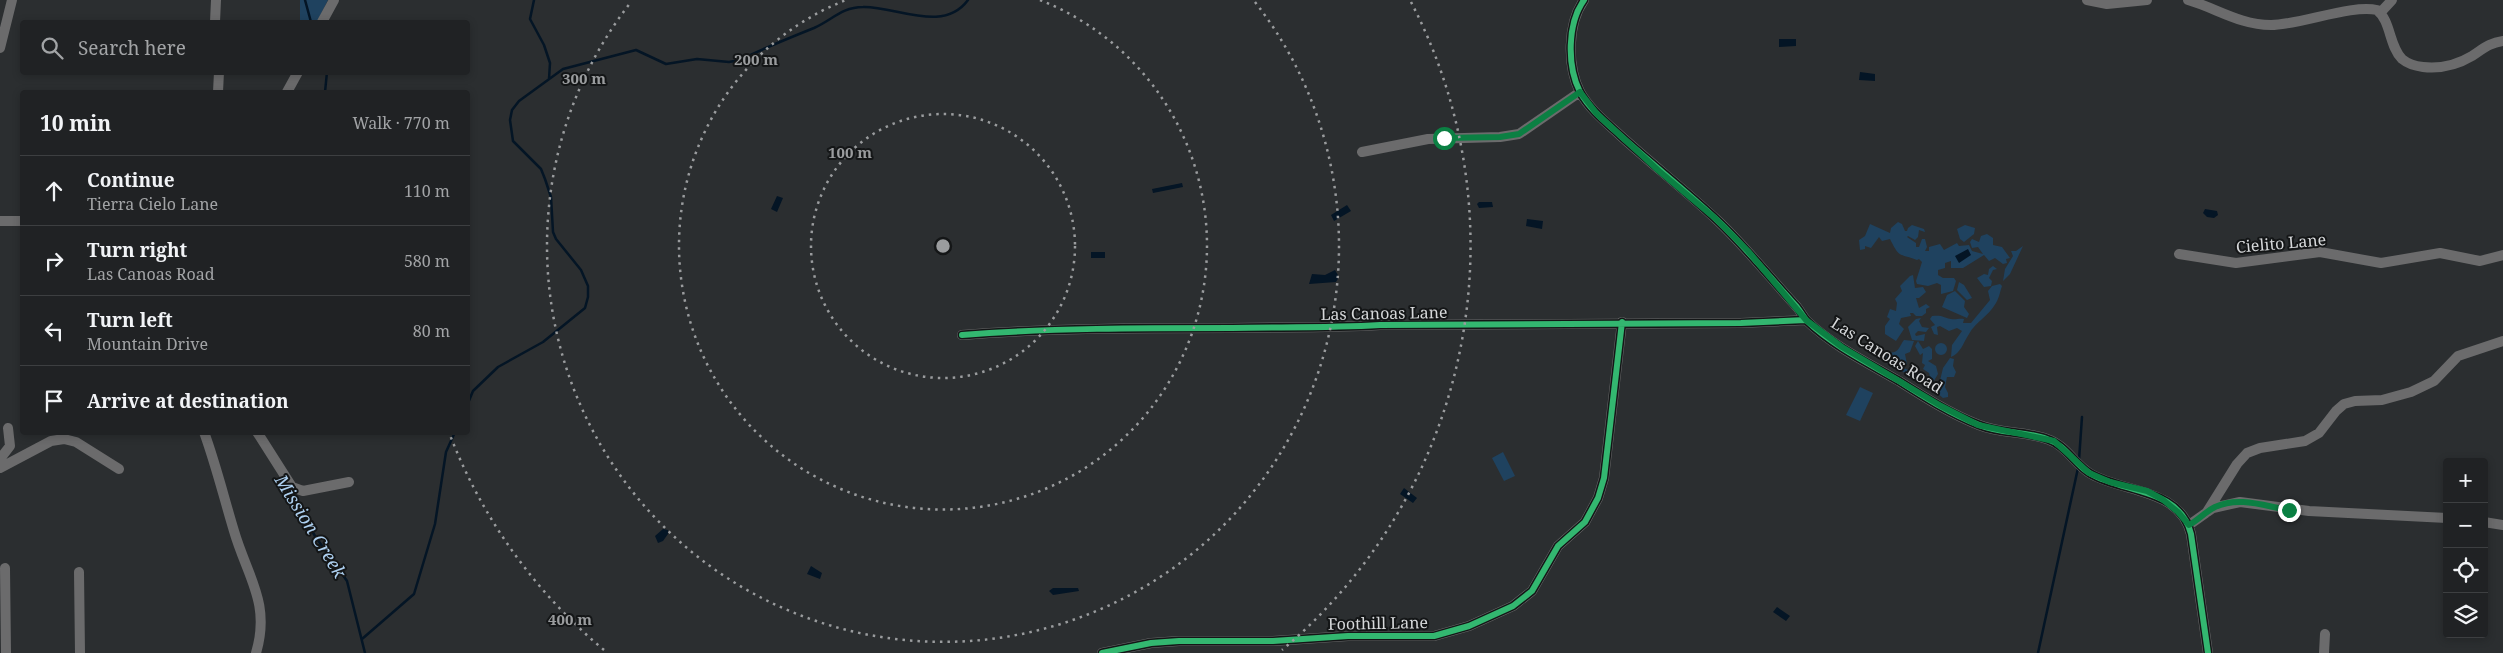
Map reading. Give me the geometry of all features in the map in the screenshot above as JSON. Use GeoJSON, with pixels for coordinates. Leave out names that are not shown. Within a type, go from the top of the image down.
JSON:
{"type":"FeatureCollection","features":[{"type":"Feature","properties":{"kind":"street"},"geometry":{"type":"LineString","coordinates":[[0,48],[12,0]]}},
{"type":"Feature","properties":{"kind":"street"},"geometry":{"type":"LineString","coordinates":[[215,20],[216,0]]}},
{"type":"Feature","properties":{"kind":"street"},"geometry":{"type":"LineString","coordinates":[[323,20],[334,0]]}},
{"type":"Feature","properties":{"kind":"street","name":"Las Canoas Road"},"geometry":{"type":"LineString","coordinates":[[1584,0],[1576,15],[1572,40],[1572,64],[1580,92],[1597,114],[1659,171],[1716,219],[1748,251],[1806,320],[1842,347],[1941,406],[1992,430],[2037,436],[2054,441],[2089,473],[2110,482],[2147,491],[2162,499],[2178,512],[2189,525]]}},
{"type":"Feature","properties":{"kind":"street"},"geometry":{"type":"LineString","coordinates":[[2087,0],[2107,4],[2147,0]]}},
{"type":"Feature","properties":{"kind":"street"},"geometry":{"type":"LineString","coordinates":[[2188,0],[2234,18],[2259,24],[2292,23],[2358,10],[2373,9],[2380,13],[2399,55],[2407,62],[2417,66],[2446,67],[2471,56],[2486,45],[2503,42]]}},
{"type":"Feature","properties":{"kind":"street"},"geometry":{"type":"LineString","coordinates":[[2380,13],[2392,0]]}},
{"type":"Feature","properties":{"kind":"street"},"geometry":{"type":"LineString","coordinates":[[218,90],[219,75]]}},
{"type":"Feature","properties":{"kind":"street"},"geometry":{"type":"LineString","coordinates":[[288,90],[296,75]]}},
{"type":"Feature","properties":{"kind":"street"},"geometry":{"type":"LineString","coordinates":[[1362,152],[1428,139],[1500,137],[1519,134],[1580,92]]}},
{"type":"Feature","properties":{"kind":"street"},"geometry":{"type":"LineString","coordinates":[[0,221],[20,221]]}},
{"type":"Feature","properties":{"kind":"street","name":"Cielito Lane"},"geometry":{"type":"LineString","coordinates":[[2179,254],[2236,263],[2320,252],[2381,263],[2440,253],[2480,261],[2503,255]]}},
{"type":"Feature","properties":{"kind":"street","name":"Las Canoas Lane"},"geometry":{"type":"LineString","coordinates":[[962,335],[1102,330],[1622,322],[1741,323],[1806,320]]}},
{"type":"Feature","properties":{"kind":"street","name":"Foothill Lane"},"geometry":{"type":"LineString","coordinates":[[1102,653],[1151,643],[1178,641],[1273,641],[1348,636],[1434,636],[1469,626],[1513,606],[1532,591],[1558,546],[1585,522],[1598,498],[1604,478],[1622,322]]}},
{"type":"Feature","properties":{"kind":"street"},"geometry":{"type":"LineString","coordinates":[[2206,512],[2240,460],[2247,453],[2260,448],[2285,446],[2314,437],[2344,404],[2355,400],[2382,400],[2411,392],[2434,381],[2458,356],[2503,341]]}},
{"type":"Feature","properties":{"kind":"street"},"geometry":{"type":"LineString","coordinates":[[0,459],[10,446],[8,428]]}},
{"type":"Feature","properties":{"kind":"street"},"geometry":{"type":"LineString","coordinates":[[205,435],[225,493],[234,532],[258,593],[262,630],[256,653]]}},
{"type":"Feature","properties":{"kind":"street"},"geometry":{"type":"LineString","coordinates":[[260,435],[292,488],[304,491],[349,482]]}},
{"type":"Feature","properties":{"kind":"street"},"geometry":{"type":"LineString","coordinates":[[0,468],[51,441],[64,439],[76,442],[119,469]]}},
{"type":"Feature","properties":{"kind":"street"},"geometry":{"type":"LineString","coordinates":[[2208,653],[2195,553],[2189,525],[2206,512],[2218,506],[2240,502],[2309,512],[2443,518]]}},
{"type":"Feature","properties":{"kind":"street"},"geometry":{"type":"LineString","coordinates":[[2488,523],[2503,525]]}},
{"type":"Feature","properties":{"kind":"street"},"geometry":{"type":"LineString","coordinates":[[5,568],[6,653]]}},
{"type":"Feature","properties":{"kind":"street"},"geometry":{"type":"LineString","coordinates":[[80,572],[80,653]]}},
{"type":"Feature","properties":{"kind":"street"},"geometry":{"type":"LineString","coordinates":[[2324,653],[2325,634]]}},
{"type":"Feature","properties":{"kind":"shaded area"},"geometry":{"type":"Polygon","coordinates":[[[300,0],[328,0],[318,20],[300,20],[300,0]]]}},
{"type":"Feature","properties":{"kind":"shaded area"},"geometry":{"type":"Polygon","coordinates":[[[1779,39],[1796,39],[1796,46],[1779,47],[1779,39]]]}},
{"type":"Feature","properties":{"kind":"shaded area"},"geometry":{"type":"Polygon","coordinates":[[[1860,72],[1875,74],[1875,81],[1859,80],[1860,72]]]}},
{"type":"Feature","properties":{"kind":"shaded area"},"geometry":{"type":"Polygon","coordinates":[[[1182,183],[1183,187],[1153,193],[1152,189],[1182,183]]]}},
{"type":"Feature","properties":{"kind":"shaded area"},"geometry":{"type":"Polygon","coordinates":[[[777,196],[783,198],[777,212],[771,209],[777,196]]]}},
{"type":"Feature","properties":{"kind":"shaded area"},"geometry":{"type":"Polygon","coordinates":[[[1479,202],[1492,202],[1493,207],[1479,208],[1477,204],[1479,202]]]}},
{"type":"Feature","properties":{"kind":"shaded area"},"geometry":{"type":"Polygon","coordinates":[[[1347,205],[1351,211],[1334,221],[1331,215],[1347,205]]]}},
{"type":"Feature","properties":{"kind":"shaded area"},"geometry":{"type":"Polygon","coordinates":[[[2205,209],[2217,211],[2218,215],[2214,218],[2207,217],[2203,213],[2205,209]]]}},
{"type":"Feature","properties":{"kind":"shaded area"},"geometry":{"type":"Polygon","coordinates":[[[1527,219],[1543,221],[1542,229],[1526,226],[1527,219]]]}},
{"type":"Feature","properties":{"kind":"shaded area"},"geometry":{"type":"Polygon","coordinates":[[[1898,222],[1902,224],[1905,231],[1912,225],[1924,229],[1925,232],[1919,230],[1918,237],[1915,240],[1907,237],[1916,243],[1916,247],[1919,247],[1922,239],[1925,239],[1927,247],[1925,251],[1929,251],[1929,247],[1940,244],[1944,250],[1957,243],[1959,246],[1969,245],[1972,251],[1983,254],[1978,247],[1972,248],[1970,242],[1972,239],[1979,242],[1981,236],[1987,234],[1993,238],[1993,245],[2002,247],[2010,258],[2006,259],[2007,263],[2003,264],[1995,258],[1989,261],[1984,255],[1963,268],[1951,268],[1951,261],[1945,263],[1945,268],[1938,270],[1938,275],[1943,278],[1954,278],[1956,281],[1953,291],[1941,294],[1941,285],[1937,283],[1928,286],[1917,284],[1916,281],[1922,262],[1919,259],[1917,260],[1898,253],[1890,239],[1882,241],[1879,237],[1871,248],[1865,246],[1865,249],[1860,250],[1859,240],[1865,236],[1870,224],[1890,233],[1891,228],[1898,222]]]}},
{"type":"Feature","properties":{"kind":"shaded area"},"geometry":{"type":"Polygon","coordinates":[[[1965,225],[1975,228],[1974,234],[1964,242],[1960,239],[1957,229],[1965,225]]]}},
{"type":"Feature","properties":{"kind":"shaded area"},"geometry":{"type":"Polygon","coordinates":[[[2023,246],[2010,274],[2003,281],[2005,269],[2013,256],[2011,251],[2016,251],[2023,246]]]}},
{"type":"Feature","properties":{"kind":"shaded area"},"geometry":{"type":"Polygon","coordinates":[[[1968,249],[1971,255],[1959,263],[1955,256],[1968,249]]]}},
{"type":"Feature","properties":{"kind":"shaded area"},"geometry":{"type":"Polygon","coordinates":[[[1091,252],[1105,252],[1105,258],[1091,258],[1091,252]]]}},
{"type":"Feature","properties":{"kind":"shaded area"},"geometry":{"type":"Polygon","coordinates":[[[1993,266],[1997,269],[1993,270],[1989,278],[1992,281],[1991,286],[1984,287],[1977,278],[1984,274],[1988,275],[1989,269],[1993,266]]]}},
{"type":"Feature","properties":{"kind":"shaded area"},"geometry":{"type":"Polygon","coordinates":[[[1335,270],[1339,277],[1336,282],[1309,284],[1312,274],[1325,275],[1335,270]]]}},
{"type":"Feature","properties":{"kind":"shaded area"},"geometry":{"type":"Polygon","coordinates":[[[1913,275],[1915,288],[1923,287],[1926,292],[1919,298],[1916,298],[1919,308],[1926,304],[1930,307],[1926,309],[1926,313],[1922,316],[1910,313],[1911,316],[1901,318],[1899,324],[1904,329],[1896,341],[1885,334],[1885,326],[1890,319],[1887,317],[1890,309],[1896,311],[1897,303],[1895,299],[1902,291],[1900,286],[1913,275]]]}},
{"type":"Feature","properties":{"kind":"shaded area"},"geometry":{"type":"Polygon","coordinates":[[[1959,282],[1964,285],[1972,298],[1967,300],[1957,290],[1959,282]]]}},
{"type":"Feature","properties":{"kind":"shaded area"},"geometry":{"type":"Polygon","coordinates":[[[2000,284],[2002,286],[1993,308],[1975,326],[1960,350],[1951,357],[1952,345],[1962,331],[1957,328],[1949,331],[1940,326],[1937,327],[1938,335],[1934,334],[1931,327],[1935,325],[1930,319],[1932,316],[1964,319],[1963,323],[1971,323],[1990,300],[1988,291],[1992,286],[2000,284]]]}},
{"type":"Feature","properties":{"kind":"shaded area"},"geometry":{"type":"Polygon","coordinates":[[[1955,291],[1965,301],[1964,307],[1969,314],[1967,318],[1942,307],[1947,295],[1955,291]]]}},
{"type":"Feature","properties":{"kind":"shaded area"},"geometry":{"type":"Polygon","coordinates":[[[1921,318],[1919,321],[1922,327],[1929,328],[1926,332],[1918,331],[1915,334],[1916,336],[1925,334],[1924,341],[1912,340],[1908,327],[1916,319],[1921,318]]]}},
{"type":"Feature","properties":{"kind":"shaded area"},"geometry":{"type":"Polygon","coordinates":[[[1904,340],[1914,341],[1910,352],[1905,354],[1907,364],[1901,360],[1894,364],[1916,373],[1917,376],[1914,378],[1887,363],[1884,358],[1887,352],[1896,351],[1904,340]]]}},
{"type":"Feature","properties":{"kind":"shaded area"},"geometry":{"type":"Polygon","coordinates":[[[1918,341],[1923,349],[1929,346],[1932,349],[1932,359],[1928,361],[1936,366],[1938,374],[1932,384],[1929,373],[1923,369],[1925,365],[1922,363],[1923,353],[1920,355],[1915,346],[1918,341]]]}},
{"type":"Feature","properties":{"kind":"shaded area"},"geometry":{"type":"Polygon","coordinates":[[[1939,343],[1943,343],[1947,349],[1943,355],[1939,355],[1935,351],[1935,347],[1939,343]]]}},
{"type":"Feature","properties":{"kind":"shaded area"},"geometry":{"type":"Polygon","coordinates":[[[1950,358],[1954,359],[1953,366],[1956,372],[1954,377],[1947,377],[1945,387],[1948,397],[1943,398],[1937,393],[1943,368],[1950,358]]]}},
{"type":"Feature","properties":{"kind":"shaded area"},"geometry":{"type":"Polygon","coordinates":[[[1860,387],[1873,393],[1860,421],[1846,415],[1860,387]]]}},
{"type":"Feature","properties":{"kind":"shaded area"},"geometry":{"type":"Polygon","coordinates":[[[1503,452],[1515,476],[1504,481],[1492,458],[1503,452]]]}},
{"type":"Feature","properties":{"kind":"shaded area"},"geometry":{"type":"Polygon","coordinates":[[[1404,488],[1417,498],[1413,503],[1400,494],[1404,488]]]}},
{"type":"Feature","properties":{"kind":"shaded area"},"geometry":{"type":"Polygon","coordinates":[[[663,529],[668,530],[668,534],[663,541],[658,543],[655,536],[663,529]]]}},
{"type":"Feature","properties":{"kind":"shaded area"},"geometry":{"type":"Polygon","coordinates":[[[811,566],[822,573],[820,579],[807,574],[811,566]]]}},
{"type":"Feature","properties":{"kind":"shaded area"},"geometry":{"type":"Polygon","coordinates":[[[1053,588],[1078,588],[1079,591],[1053,595],[1049,591],[1053,588]]]}},
{"type":"Feature","properties":{"kind":"shaded area"},"geometry":{"type":"Polygon","coordinates":[[[1777,607],[1790,616],[1786,621],[1773,612],[1777,607]]]}},
{"type":"Feature","properties":{"kind":"waterway","name":"Mission Creek"},"geometry":{"type":"LineString","coordinates":[[305,0],[310,20]]}},
{"type":"Feature","properties":{"kind":"waterway"},"geometry":{"type":"LineString","coordinates":[[534,0],[530,19],[544,45],[550,63],[549,79]]}},
{"type":"Feature","properties":{"kind":"waterway"},"geometry":{"type":"LineString","coordinates":[[470,398],[473,391],[498,367],[543,342],[585,308],[588,297],[588,286],[581,270],[556,239],[553,232],[551,197],[541,169],[513,141],[510,120],[512,110],[519,101],[563,69],[636,50],[666,64],[697,59],[729,62],[740,60],[814,28],[849,9],[876,8],[932,17],[946,15],[958,10],[968,0]]}},
{"type":"Feature","properties":{"kind":"waterway","name":"Mission Creek"},"geometry":{"type":"LineString","coordinates":[[325,90],[327,75]]}},
{"type":"Feature","properties":{"kind":"waterway"},"geometry":{"type":"LineString","coordinates":[[2079,460],[2082,417]]}},
{"type":"Feature","properties":{"kind":"waterway"},"geometry":{"type":"LineString","coordinates":[[362,639],[414,594],[435,524],[446,452],[454,435]]}},
{"type":"Feature","properties":{"kind":"waterway"},"geometry":{"type":"LineString","coordinates":[[2038,653],[2078,468]]}},
{"type":"Feature","properties":{"kind":"waterway","name":"Mission Creek"},"geometry":{"type":"LineString","coordinates":[[281,479],[315,536],[347,581],[365,653]]}},
{"type":"Feature","properties":{"kind":"cycle path"},"geometry":{"type":"LineString","coordinates":[[1584,0],[1574,21],[1571,45],[1573,70],[1584,99],[1605,121],[1728,230],[1817,330],[1851,354],[1958,416],[1987,428],[2039,436],[2047,439],[2060,446],[2091,474],[2149,494],[2175,508],[2185,519],[2191,534],[2208,653]]}},
{"type":"Feature","properties":{"kind":"cycle path"},"geometry":{"type":"LineString","coordinates":[[962,335],[1097,329],[1741,323],[1806,320]]}},
{"type":"Feature","properties":{"kind":"cycle path"},"geometry":{"type":"LineString","coordinates":[[1102,653],[1151,643],[1179,641],[1273,641],[1348,636],[1434,636],[1469,626],[1513,606],[1532,591],[1558,546],[1585,522],[1598,498],[1604,478],[1622,322]]}},
{"type":"Feature","properties":{"kind":"route"},"geometry":{"type":"LineString","coordinates":[[1444,138],[1500,137],[1519,134],[1580,92],[1597,114],[1659,171],[1716,219],[1748,251],[1803,314],[1806,320],[1842,347],[1941,406],[1992,430],[2037,436],[2054,441],[2089,473],[2110,482],[2147,491],[2167,502],[2189,525],[2213,508],[2228,503],[2248,502],[2289,510]]}}]}
